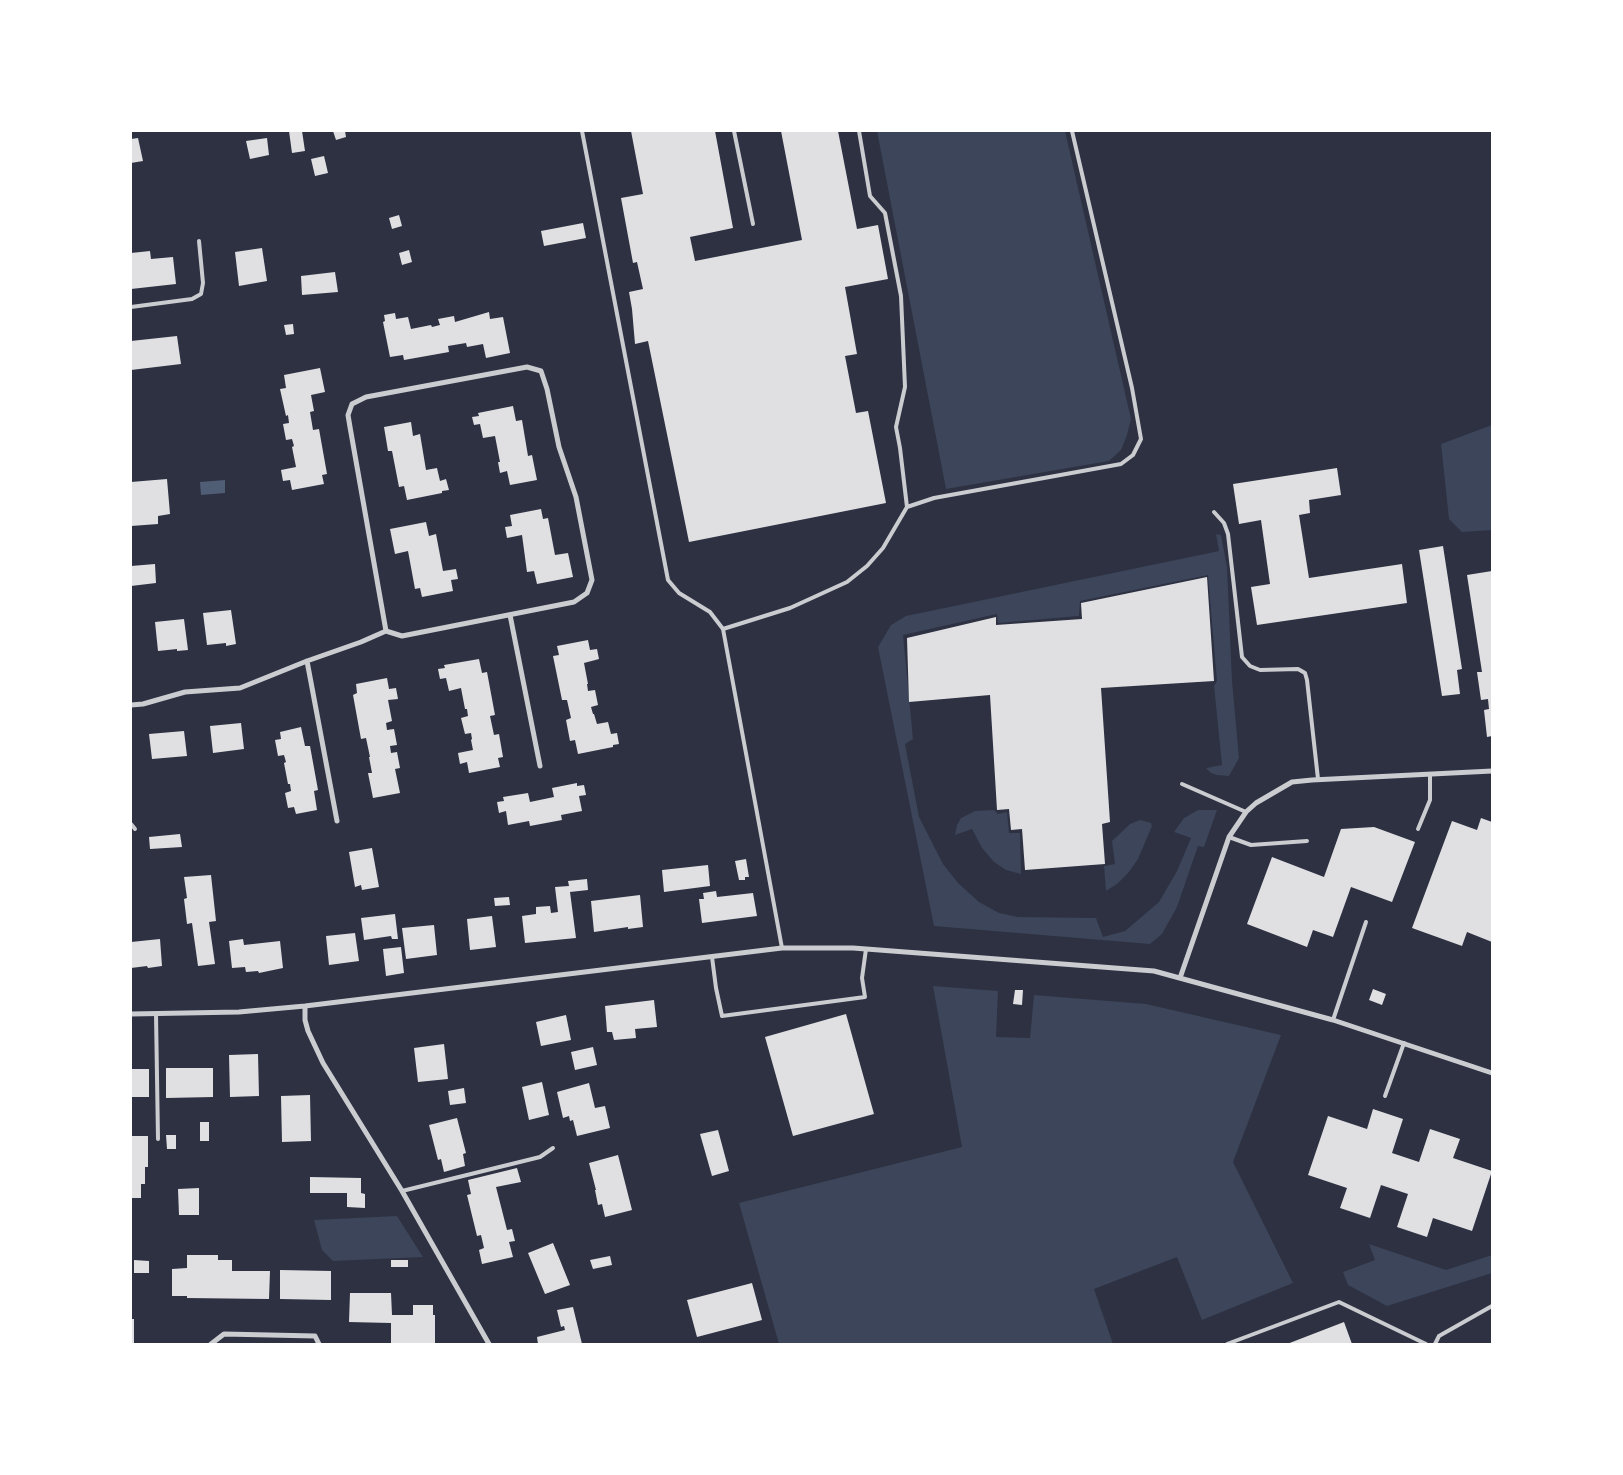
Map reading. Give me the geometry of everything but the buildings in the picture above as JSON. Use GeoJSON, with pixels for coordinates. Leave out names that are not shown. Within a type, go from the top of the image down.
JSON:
{"type":"FeatureCollection","features":[{"type":"Feature","properties":{"kind":"street"},"geometry":{"type":"LineString","coordinates":[[131,705],[143,704],[185,692],[240,688],[306,661],[386,632],[402,636],[574,602],[587,594],[592,580],[576,497],[559,447],[547,389],[541,370],[527,367],[366,397],[352,404],[348,415],[386,632]]}},
{"type":"Feature","properties":{"kind":"street"},"geometry":{"type":"LineString","coordinates":[[510,615],[540,766]]}},
{"type":"Feature","properties":{"kind":"street"},"geometry":{"type":"LineString","coordinates":[[306,661],[337,821]]}},
{"type":"Feature","properties":{"kind":"street"},"geometry":{"type":"LineString","coordinates":[[1180,978],[1230,837],[1246,812],[1256,803],[1292,782],[1318,779],[1492,771]]}},
{"type":"Feature","properties":{"kind":"street"},"geometry":{"type":"LineString","coordinates":[[131,1014],[239,1012],[305,1006],[782,948],[866,949],[1154,971],[1333,1020],[1492,1073]]}},
{"type":"Feature","properties":{"kind":"street"},"geometry":{"type":"LineString","coordinates":[[305,1006],[305,1020],[308,1031],[323,1063],[402,1191],[490,1344]]}},
{"type":"Feature","properties":{"kind":"street"},"geometry":{"type":"LineString","coordinates":[[211,1344],[224,1334],[315,1336],[319,1344]]}},
{"type":"Feature","properties":{"kind":"lane"},"geometry":{"type":"LineString","coordinates":[[582,131],[668,580],[679,593],[710,612],[723,629],[782,948]]}},
{"type":"Feature","properties":{"kind":"lane"},"geometry":{"type":"LineString","coordinates":[[734,131],[753,224]]}},
{"type":"Feature","properties":{"kind":"lane"},"geometry":{"type":"LineString","coordinates":[[723,629],[790,608],[847,582],[867,566],[883,548],[907,507],[896,427],[905,387],[901,296],[885,213],[870,196],[859,131]]}},
{"type":"Feature","properties":{"kind":"lane"},"geometry":{"type":"LineString","coordinates":[[907,507],[934,498],[1120,464],[1133,455],[1140,438],[1132,388],[1072,131]]}},
{"type":"Feature","properties":{"kind":"lane"},"geometry":{"type":"LineString","coordinates":[[131,307],[192,298],[201,294],[203,283],[199,241]]}},
{"type":"Feature","properties":{"kind":"lane"},"geometry":{"type":"LineString","coordinates":[[1214,512],[1224,523],[1228,534],[1242,656],[1250,666],[1260,670],[1298,669],[1305,673],[1318,779]]}},
{"type":"Feature","properties":{"kind":"lane"},"geometry":{"type":"LineString","coordinates":[[1418,829],[1430,800],[1430,774]]}},
{"type":"Feature","properties":{"kind":"lane"},"geometry":{"type":"LineString","coordinates":[[1182,784],[1246,812]]}},
{"type":"Feature","properties":{"kind":"lane"},"geometry":{"type":"LineString","coordinates":[[131,824],[135,829]]}},
{"type":"Feature","properties":{"kind":"lane"},"geometry":{"type":"LineString","coordinates":[[1230,837],[1252,844],[1307,840]]}},
{"type":"Feature","properties":{"kind":"lane"},"geometry":{"type":"LineString","coordinates":[[1333,1020],[1366,922]]}},
{"type":"Feature","properties":{"kind":"lane"},"geometry":{"type":"LineString","coordinates":[[712,957],[722,1016],[865,997],[862,978],[866,949]]}},
{"type":"Feature","properties":{"kind":"lane"},"geometry":{"type":"LineString","coordinates":[[156,1014],[158,1139]]}},
{"type":"Feature","properties":{"kind":"lane"},"geometry":{"type":"LineString","coordinates":[[1385,1096],[1404,1043]]}},
{"type":"Feature","properties":{"kind":"lane"},"geometry":{"type":"LineString","coordinates":[[402,1191],[540,1157],[553,1148]]}},
{"type":"Feature","properties":{"kind":"lane"},"geometry":{"type":"LineString","coordinates":[[1227,1344],[1339,1302],[1426,1344]]}},
{"type":"Feature","properties":{"kind":"lane"},"geometry":{"type":"LineString","coordinates":[[1435,1344],[1439,1336],[1492,1306]]}},
{"type":"Feature","properties":{"kind":"shaded area"},"geometry":{"type":"Polygon","coordinates":[[[877,131],[1065,131],[1131,419],[1121,450],[1109,461],[946,489],[877,131]]]}},
{"type":"Feature","properties":{"kind":"shaded area"},"geometry":{"type":"Polygon","coordinates":[[[1492,425],[1492,530],[1462,532],[1449,519],[1441,444],[1492,425]]]}},
{"type":"Feature","properties":{"kind":"shaded area"},"geometry":{"type":"Polygon","coordinates":[[[225,480],[225,493],[201,495],[200,482],[225,480]]]}},
{"type":"Feature","properties":{"kind":"shaded area"},"geometry":{"type":"Polygon","coordinates":[[[1216,534],[1221,535],[1227,567],[1232,681],[1239,758],[1229,776],[1211,773],[1206,768],[1222,765],[1214,686],[1217,681],[1208,575],[1080,601],[1079,616],[998,623],[997,614],[903,635],[913,739],[905,744],[919,817],[943,864],[958,883],[979,902],[999,913],[1018,917],[1096,918],[1103,937],[1125,931],[1159,902],[1177,871],[1191,838],[1174,832],[1184,818],[1198,810],[1217,810],[1204,847],[1198,846],[1177,907],[1162,934],[1150,944],[934,926],[878,647],[891,625],[906,616],[1219,551],[1216,534]]]}},
{"type":"Feature","properties":{"kind":"shaded area"},"geometry":{"type":"Polygon","coordinates":[[[994,810],[998,814],[1007,812],[1009,833],[1020,833],[1021,874],[1006,870],[994,862],[982,848],[972,829],[955,835],[961,818],[975,811],[994,810]]]}},
{"type":"Feature","properties":{"kind":"shaded area"},"geometry":{"type":"Polygon","coordinates":[[[1140,820],[1151,823],[1152,826],[1138,859],[1117,884],[1106,891],[1104,866],[1115,864],[1112,841],[1130,824],[1140,820]]]}},
{"type":"Feature","properties":{"kind":"shaded area"},"geometry":{"type":"Polygon","coordinates":[[[933,986],[998,991],[996,1037],[1030,1038],[1034,995],[1146,1004],[1281,1035],[1233,1162],[1293,1283],[1202,1320],[1177,1257],[1094,1289],[1113,1344],[779,1344],[739,1203],[962,1147],[933,986]]]}},
{"type":"Feature","properties":{"kind":"shaded area"},"geometry":{"type":"Polygon","coordinates":[[[397,1216],[423,1257],[333,1261],[322,1250],[314,1220],[397,1216]]]}},
{"type":"Feature","properties":{"kind":"shaded area"},"geometry":{"type":"Polygon","coordinates":[[[1369,1244],[1446,1270],[1492,1255],[1492,1273],[1387,1306],[1348,1285],[1343,1272],[1375,1260],[1369,1244]]]}}]}
